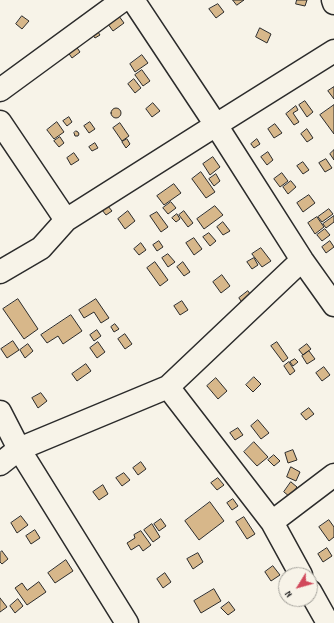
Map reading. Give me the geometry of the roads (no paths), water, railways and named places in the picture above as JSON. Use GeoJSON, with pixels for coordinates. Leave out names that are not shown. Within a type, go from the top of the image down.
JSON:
{"type":"FeatureCollection","features":[{"type":"Feature","properties":{"kind":"street"},"geometry":{"type":"LineString","coordinates":[[0,90],[123,0]]}},
{"type":"Feature","properties":{"kind":"street"},"geometry":{"type":"LineString","coordinates":[[133,0],[216,125],[302,260],[334,305]]}},
{"type":"Feature","properties":{"kind":"street"},"geometry":{"type":"LineString","coordinates":[[0,272],[41,248],[66,220],[334,51]]}},
{"type":"Feature","properties":{"kind":"street"},"geometry":{"type":"LineString","coordinates":[[0,122],[66,220]]}},
{"type":"Feature","properties":{"kind":"street"},"geometry":{"type":"LineString","coordinates":[[0,464],[19,449],[168,387],[302,260]]}},
{"type":"Feature","properties":{"kind":"street"},"geometry":{"type":"LineString","coordinates":[[168,387],[272,522],[297,567]]}},
{"type":"Feature","properties":{"kind":"street"},"geometry":{"type":"LineString","coordinates":[[0,412],[19,449],[127,623]]}},
{"type":"Feature","properties":{"kind":"street"},"geometry":{"type":"LineString","coordinates":[[272,522],[334,476]]}},
{"type":"Feature","properties":{"kind":"street"},"geometry":{"type":"LineString","coordinates":[[318,605],[328,623]]}}]}
